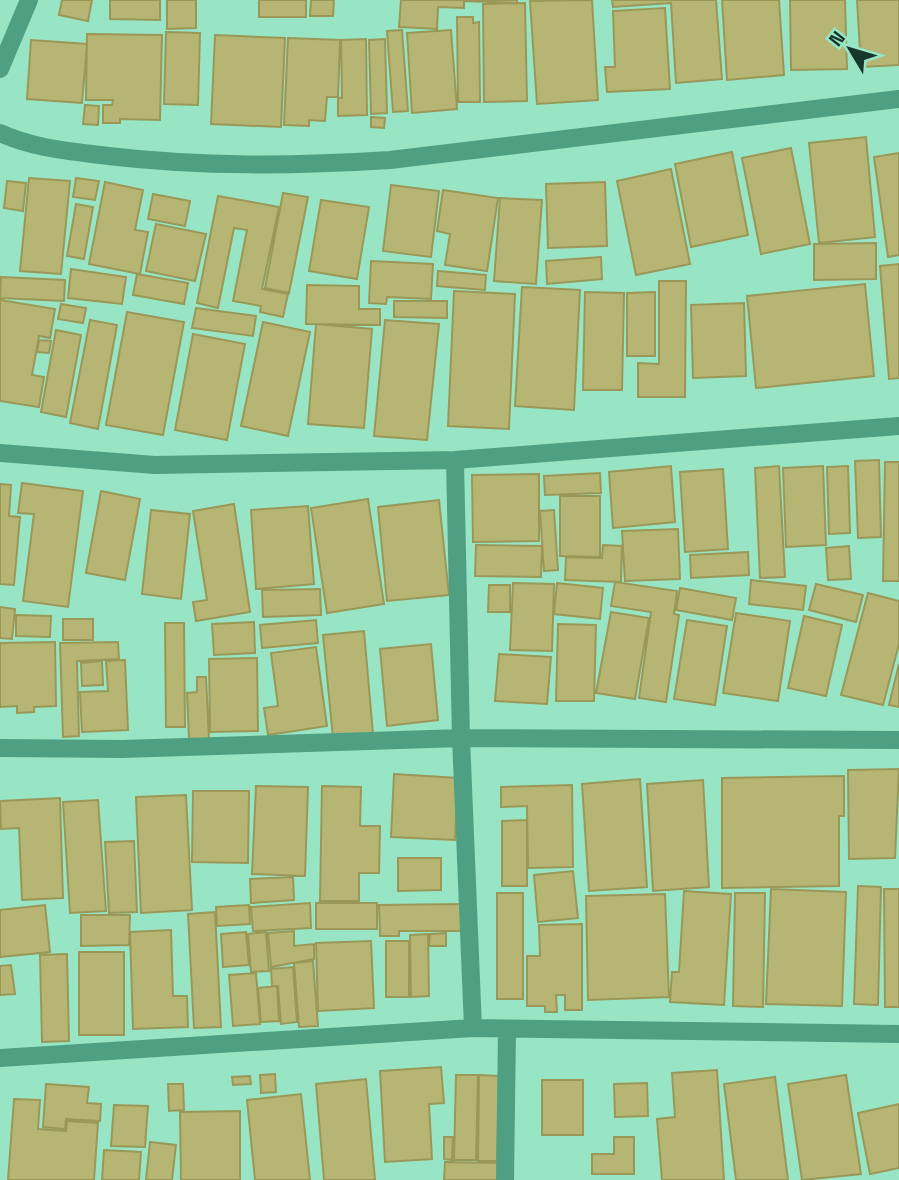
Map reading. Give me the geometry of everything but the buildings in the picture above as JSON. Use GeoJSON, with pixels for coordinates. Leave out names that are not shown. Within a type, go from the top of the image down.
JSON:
{"type":"FeatureCollection","features":[{"type":"Feature","properties":{"kind":"street"},"geometry":{"type":"LineString","coordinates":[[0,69],[29,0]]}},
{"type":"Feature","properties":{"kind":"street"},"geometry":{"type":"LineString","coordinates":[[0,132],[27,145],[187,165],[313,165],[390,160],[899,99]]}},
{"type":"Feature","properties":{"kind":"street"},"geometry":{"type":"LineString","coordinates":[[0,453],[155,465],[455,460],[899,426]]}},
{"type":"Feature","properties":{"kind":"street"},"geometry":{"type":"LineString","coordinates":[[455,460],[461,738],[473,1028]]}},
{"type":"Feature","properties":{"kind":"street"},"geometry":{"type":"LineString","coordinates":[[0,748],[122,749],[461,738],[899,740]]}},
{"type":"Feature","properties":{"kind":"street"},"geometry":{"type":"LineString","coordinates":[[0,1058],[473,1028],[899,1034]]}},
{"type":"Feature","properties":{"kind":"street"},"geometry":{"type":"LineString","coordinates":[[505,1180],[507,1030]]}}]}
